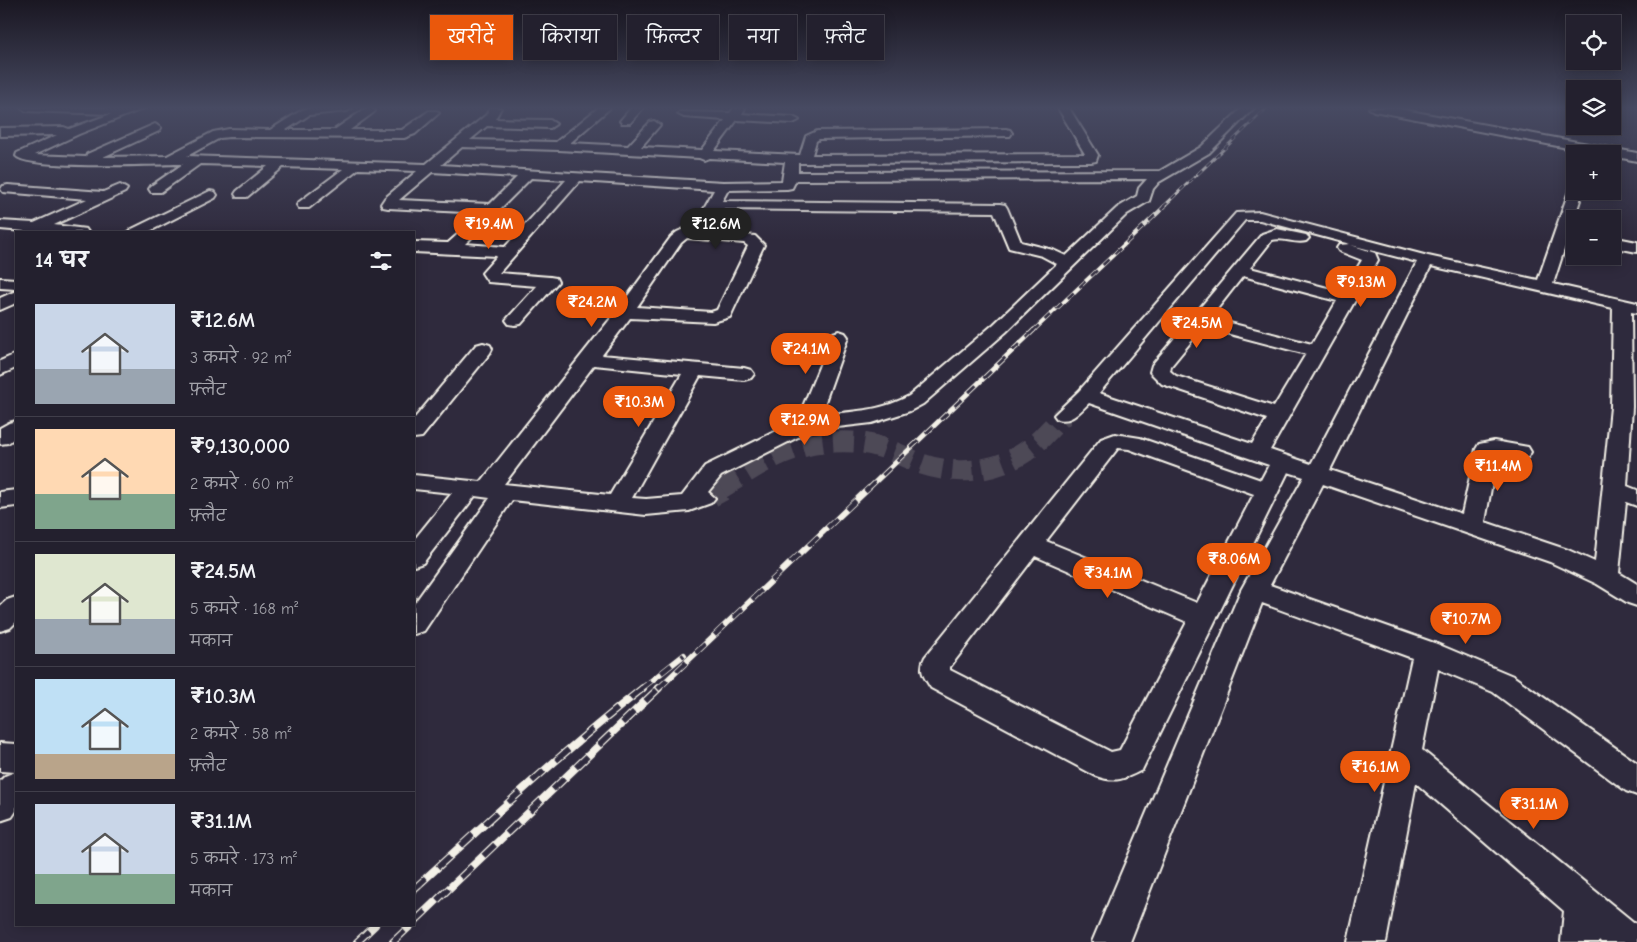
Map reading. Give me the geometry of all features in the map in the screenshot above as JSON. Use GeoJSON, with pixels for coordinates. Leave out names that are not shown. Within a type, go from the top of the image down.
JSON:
{"type":"FeatureCollection","features":[{"type":"Feature","properties":{"kind":"street"},"geometry":{"type":"LineString","coordinates":[[31,152],[22,156],[32,159],[64,161],[197,160],[430,168],[723,186],[787,185],[802,152]]}},
{"type":"Feature","properties":{"kind":"street"},"geometry":{"type":"LineString","coordinates":[[84,160],[102,152]]}},
{"type":"Feature","properties":{"kind":"street"},"geometry":{"type":"LineString","coordinates":[[169,160],[185,152]]}},
{"type":"Feature","properties":{"kind":"street"},"geometry":{"type":"LineString","coordinates":[[448,152],[390,200],[388,204],[494,209]]}},
{"type":"Feature","properties":{"kind":"street"},"geometry":{"type":"LineString","coordinates":[[643,152],[798,159],[1091,158],[1090,152]]}},
{"type":"Feature","properties":{"kind":"street"},"geometry":{"type":"LineString","coordinates":[[704,156],[707,152]]}},
{"type":"Feature","properties":{"kind":"street"},"geometry":{"type":"LineString","coordinates":[[931,152],[933,158]]}},
{"type":"Feature","properties":{"kind":"street"},"geometry":{"type":"LineString","coordinates":[[1019,152],[1023,158]]}},
{"type":"Feature","properties":{"kind":"street"},"geometry":{"type":"LineString","coordinates":[[689,503],[713,471],[806,425],[826,420],[872,417],[903,407],[916,400],[1000,328],[1122,211],[1144,198],[1146,188],[1154,179],[1202,152]]}},
{"type":"Feature","properties":{"kind":"street"},"geometry":{"type":"LineString","coordinates":[[646,182],[672,154]]}},
{"type":"Feature","properties":{"kind":"street"},"geometry":{"type":"LineString","coordinates":[[1621,155],[1637,157]]}},
{"type":"Feature","properties":{"kind":"street"},"geometry":{"type":"LineString","coordinates":[[156,189],[197,160]]}},
{"type":"Feature","properties":{"kind":"street"},"geometry":{"type":"LineString","coordinates":[[4,190],[64,161]]}},
{"type":"Feature","properties":{"kind":"street"},"geometry":{"type":"LineString","coordinates":[[242,194],[280,163]]}},
{"type":"Feature","properties":{"kind":"street"},"geometry":{"type":"LineString","coordinates":[[304,205],[356,165]]}},
{"type":"Feature","properties":{"kind":"street"},"geometry":{"type":"LineString","coordinates":[[452,248],[528,174]]}},
{"type":"Feature","properties":{"kind":"street"},"geometry":{"type":"LineString","coordinates":[[791,176],[1164,175]]}},
{"type":"Feature","properties":{"kind":"street"},"geometry":{"type":"LineString","coordinates":[[515,320],[550,282],[494,278],[490,273],[576,177]]}},
{"type":"Feature","properties":{"kind":"street"},"geometry":{"type":"LineString","coordinates":[[415,621],[424,594],[488,490],[625,312],[676,240],[701,227],[723,186]]}},
{"type":"Feature","properties":{"kind":"street"},"geometry":{"type":"LineString","coordinates":[[36,228],[120,189]]}},
{"type":"Feature","properties":{"kind":"street"},"geometry":{"type":"LineString","coordinates":[[4,190],[105,196]]}},
{"type":"Feature","properties":{"kind":"street"},"geometry":{"type":"LineString","coordinates":[[139,231],[210,195]]}},
{"type":"Feature","properties":{"kind":"street"},"geometry":{"type":"LineString","coordinates":[[713,205],[1000,208],[1014,245],[1047,253],[1068,263]]}},
{"type":"Feature","properties":{"kind":"street"},"geometry":{"type":"LineString","coordinates":[[1064,415],[1086,395],[1241,216],[1260,216],[1426,260],[1629,307],[1627,494],[1606,577]]}},
{"type":"Feature","properties":{"kind":"street"},"geometry":{"type":"LineString","coordinates":[[0,225],[70,231]]}},
{"type":"Feature","properties":{"kind":"street"},"geometry":{"type":"LineString","coordinates":[[625,312],[712,317],[724,313],[756,245],[750,239],[688,233]]}},
{"type":"Feature","properties":{"kind":"street"},"geometry":{"type":"LineString","coordinates":[[1267,490],[1132,443],[1115,441],[1109,444],[935,665],[936,672],[941,680],[1107,766],[1118,767],[1130,760],[1267,490],[1270,458],[1280,416],[1370,260],[1369,256],[1364,253],[1291,235],[1277,234],[1267,237],[1162,365],[1160,372],[1169,380],[1280,416]]}},
{"type":"Feature","properties":{"kind":"street"},"geometry":{"type":"LineString","coordinates":[[1544,287],[1566,239]]}},
{"type":"Feature","properties":{"kind":"street"},"geometry":{"type":"LineString","coordinates":[[1621,244],[1637,247]]}},
{"type":"Feature","properties":{"kind":"street"},"geometry":{"type":"LineString","coordinates":[[415,247],[507,252]]}},
{"type":"Feature","properties":{"kind":"street"},"geometry":{"type":"LineString","coordinates":[[1111,942],[1254,590],[1317,474],[1426,260]]}},
{"type":"Feature","properties":{"kind":"street"},"geometry":{"type":"LineString","coordinates":[[1239,270],[1348,299]]}},
{"type":"Feature","properties":{"kind":"street"},"geometry":{"type":"LineString","coordinates":[[0,283],[15,284]]}},
{"type":"Feature","properties":{"kind":"street"},"geometry":{"type":"LineString","coordinates":[[0,305],[15,297]]}},
{"type":"Feature","properties":{"kind":"street"},"geometry":{"type":"LineString","coordinates":[[1199,320],[1317,351]]}},
{"type":"Feature","properties":{"kind":"street"},"geometry":{"type":"LineString","coordinates":[[806,425],[839,337]]}},
{"type":"Feature","properties":{"kind":"street"},"geometry":{"type":"LineString","coordinates":[[415,431],[483,349]]}},
{"type":"Feature","properties":{"kind":"street"},"geometry":{"type":"LineString","coordinates":[[589,359],[744,374]]}},
{"type":"Feature","properties":{"kind":"street"},"geometry":{"type":"LineString","coordinates":[[0,369],[15,361]]}},
{"type":"Feature","properties":{"kind":"street"},"geometry":{"type":"LineString","coordinates":[[617,504],[694,370]]}},
{"type":"Feature","properties":{"kind":"street"},"geometry":{"type":"LineString","coordinates":[[1086,395],[1559,556],[1606,577],[1637,596]]}},
{"type":"Feature","properties":{"kind":"street"},"geometry":{"type":"LineString","coordinates":[[415,402],[437,405]]}},
{"type":"Feature","properties":{"kind":"street"},"geometry":{"type":"LineString","coordinates":[[0,438],[15,428]]}},
{"type":"Feature","properties":{"kind":"street"},"geometry":{"type":"LineString","coordinates":[[1472,527],[1487,449],[1494,448],[1520,452]]}},
{"type":"Feature","properties":{"kind":"street"},"geometry":{"type":"LineString","coordinates":[[415,482],[646,507],[689,503],[711,494]]}},
{"type":"Feature","properties":{"kind":"street"},"geometry":{"type":"LineString","coordinates":[[415,556],[488,490]]}},
{"type":"Feature","properties":{"kind":"street"},"geometry":{"type":"LineString","coordinates":[[0,500],[15,498]]}},
{"type":"Feature","properties":{"kind":"street"},"geometry":{"type":"LineString","coordinates":[[1030,544],[1203,618]]}},
{"type":"Feature","properties":{"kind":"street"},"geometry":{"type":"LineString","coordinates":[[1254,590],[1427,652],[1503,684],[1637,781]]}},
{"type":"Feature","properties":{"kind":"street"},"geometry":{"type":"LineString","coordinates":[[0,621],[15,608]]}},
{"type":"Feature","properties":{"kind":"street"},"geometry":{"type":"LineString","coordinates":[[1367,942],[1427,652]]}},
{"type":"Feature","properties":{"kind":"street"},"geometry":{"type":"LineString","coordinates":[[1407,756],[1629,942]]}},
{"type":"Feature","properties":{"kind":"street"},"geometry":{"type":"LineString","coordinates":[[0,806],[11,762]]}},
{"type":"Feature","properties":{"kind":"street"},"geometry":{"type":"LineString","coordinates":[[1580,942],[1583,903]]}},
{"type":"Feature","properties":{"kind":"tunnel"},"geometry":{"type":"LineString","coordinates":[[720,489],[752,469],[782,454],[798,448],[833,442],[871,444],[919,463],[946,470],[960,471],[987,468],[1013,459],[1025,452],[1041,439],[1064,415]]}},
{"type":"Feature","properties":{"kind":"tunnel"},"geometry":{"type":"LineString","coordinates":[[711,494],[722,488]]}},
{"type":"Feature","properties":{"kind":"railway"},"geometry":{"type":"LineString","coordinates":[[1163,207],[1221,152]]}},
{"type":"Feature","properties":{"kind":"railway"},"geometry":{"type":"LineString","coordinates":[[1033,331],[1165,206]]}},
{"type":"Feature","properties":{"kind":"railway"},"geometry":{"type":"LineString","coordinates":[[868,489],[1034,330]]}},
{"type":"Feature","properties":{"kind":"railway"},"geometry":{"type":"LineString","coordinates":[[658,689],[869,488]]}},
{"type":"Feature","properties":{"kind":"railway"},"geometry":{"type":"LineString","coordinates":[[641,689],[684,655]]}},
{"type":"Feature","properties":{"kind":"railway"},"geometry":{"type":"LineString","coordinates":[[415,888],[555,761],[643,688]]}},
{"type":"Feature","properties":{"kind":"railway"},"geometry":{"type":"LineString","coordinates":[[415,921],[659,688]]}},
{"type":"Feature","properties":{"kind":"railway"},"geometry":{"type":"LineString","coordinates":[[357,942],[374,926]]}},
{"type":"Feature","properties":{"kind":"railway"},"geometry":{"type":"LineString","coordinates":[[393,942],[410,926]]}}]}
